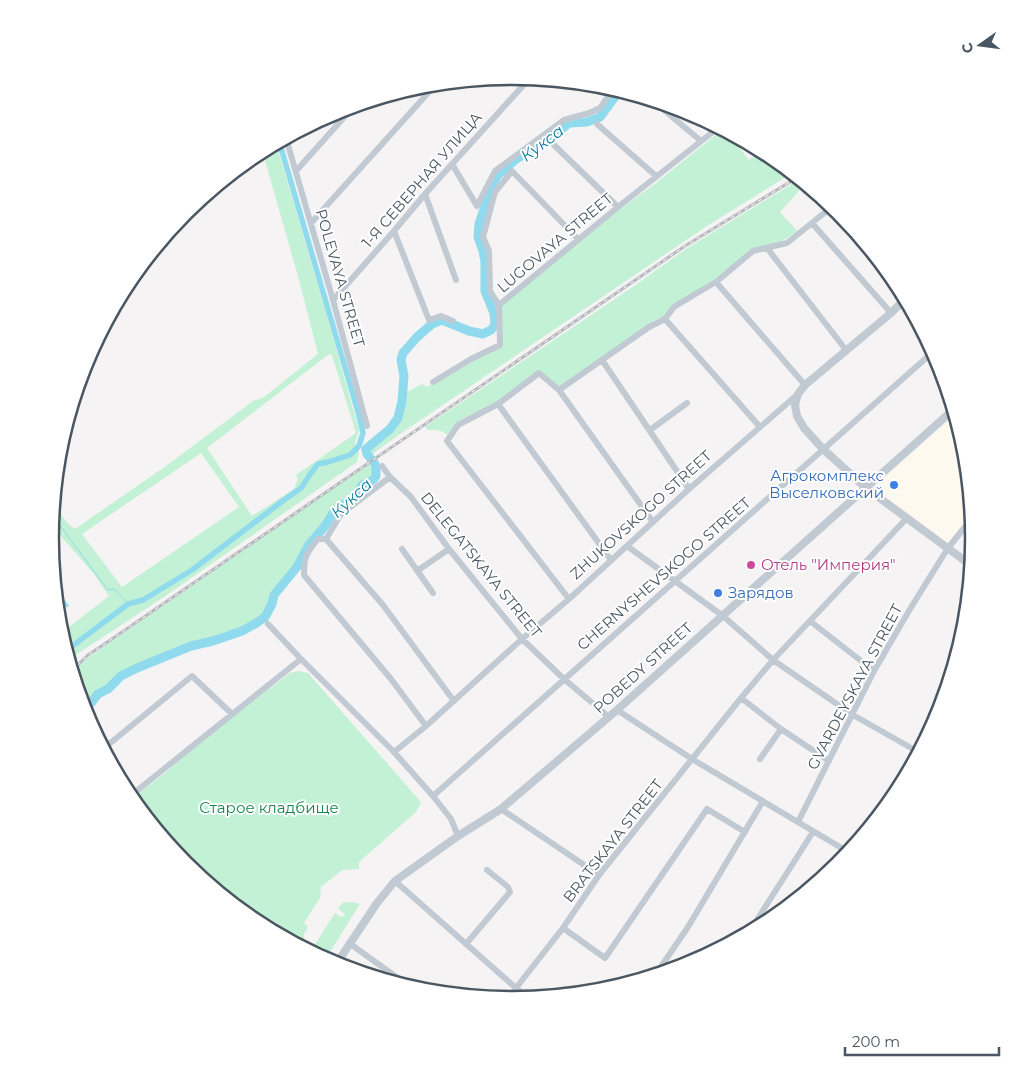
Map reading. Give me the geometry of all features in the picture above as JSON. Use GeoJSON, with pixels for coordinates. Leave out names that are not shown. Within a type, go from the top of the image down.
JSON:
{"type":"FeatureCollection","features":[{"type":"Feature","properties":{"kind":"street","name":"1-Я СЕВЕРНАЯ УЛИЦА"},"geometry":{"type":"LineString","coordinates":[[333,300],[523,85]]}},
{"type":"Feature","properties":{"kind":"street"},"geometry":{"type":"LineString","coordinates":[[311,223],[430,92]]}},
{"type":"Feature","properties":{"kind":"street"},"geometry":{"type":"LineString","coordinates":[[452,164],[477,206],[495,171],[564,120],[600,108],[609,95]]}},
{"type":"Feature","properties":{"kind":"street"},"geometry":{"type":"LineString","coordinates":[[666,112],[701,141]]}},
{"type":"Feature","properties":{"kind":"street"},"geometry":{"type":"LineString","coordinates":[[296,171],[344,117]]}},
{"type":"Feature","properties":{"kind":"street"},"geometry":{"type":"LineString","coordinates":[[597,124],[656,176]]}},
{"type":"Feature","properties":{"kind":"street","name":"LUGOVAYA STREET"},"geometry":{"type":"LineString","coordinates":[[432,382],[471,359],[500,345],[499,306],[578,239],[713,132]]}},
{"type":"Feature","properties":{"kind":"street","name":"POLEVAYA STREET"},"geometry":{"type":"LineString","coordinates":[[288,145],[367,426]]}},
{"type":"Feature","properties":{"kind":"street"},"geometry":{"type":"LineString","coordinates":[[554,145],[618,207]]}},
{"type":"Feature","properties":{"kind":"street"},"geometry":{"type":"LineString","coordinates":[[499,306],[490,291],[489,251],[482,237],[494,192],[512,170],[578,239]]}},
{"type":"Feature","properties":{"kind":"street"},"geometry":{"type":"LineString","coordinates":[[425,194],[456,280]]}},
{"type":"Feature","properties":{"kind":"street"},"geometry":{"type":"LineString","coordinates":[[559,390],[649,327],[665,319],[674,307],[716,282],[753,251],[787,242],[826,211]]}},
{"type":"Feature","properties":{"kind":"street"},"geometry":{"type":"LineString","coordinates":[[812,223],[891,313]]}},
{"type":"Feature","properties":{"kind":"street"},"geometry":{"type":"LineString","coordinates":[[394,231],[429,320],[441,316],[453,321]]}},
{"type":"Feature","properties":{"kind":"street"},"geometry":{"type":"LineString","coordinates":[[767,248],[846,350]]}},
{"type":"Feature","properties":{"kind":"street"},"geometry":{"type":"LineString","coordinates":[[716,282],[805,386]]}},
{"type":"Feature","properties":{"kind":"street","name":"ZHUKOVSKOGO STREET"},"geometry":{"type":"LineString","coordinates":[[394,752],[426,726],[628,546],[689,489],[900,304]]}},
{"type":"Feature","properties":{"kind":"street"},"geometry":{"type":"LineString","coordinates":[[665,319],[760,427]]}},
{"type":"Feature","properties":{"kind":"street","name":"CHERNYSHEVSKOGO STREET"},"geometry":{"type":"LineString","coordinates":[[433,796],[928,356]]}},
{"type":"Feature","properties":{"kind":"street"},"geometry":{"type":"LineString","coordinates":[[602,360],[689,489]]}},
{"type":"Feature","properties":{"kind":"street"},"geometry":{"type":"LineString","coordinates":[[569,599],[447,441],[458,425],[498,404],[539,373],[559,390],[653,522]]}},
{"type":"Feature","properties":{"kind":"street"},"geometry":{"type":"LineString","coordinates":[[798,394],[795,405],[797,416],[804,428],[823,449],[866,488],[965,561]]}},
{"type":"Feature","properties":{"kind":"street"},"geometry":{"type":"LineString","coordinates":[[650,430],[687,403]]}},
{"type":"Feature","properties":{"kind":"street"},"geometry":{"type":"LineString","coordinates":[[498,404],[611,560]]}},
{"type":"Feature","properties":{"kind":"street","name":"POBEDY STREET"},"geometry":{"type":"LineString","coordinates":[[340,958],[377,903],[395,881],[458,836],[501,809],[617,710],[949,414]]}},
{"type":"Feature","properties":{"kind":"street","name":"DELEGATSKAYA STREET"},"geometry":{"type":"LineString","coordinates":[[382,466],[390,477],[411,497],[449,549],[522,639],[564,679],[609,717]]}},
{"type":"Feature","properties":{"kind":"street"},"geometry":{"type":"LineString","coordinates":[[326,539],[341,514],[390,477]]}},
{"type":"Feature","properties":{"kind":"street","name":"BRATSKAYA STREET"},"geometry":{"type":"LineString","coordinates":[[514,992],[563,928],[599,875],[740,698],[773,660],[907,518]]}},
{"type":"Feature","properties":{"kind":"street","name":"GVARDEYSKAYA STREET"},"geometry":{"type":"LineString","coordinates":[[798,822],[874,672],[948,548],[966,526]]}},
{"type":"Feature","properties":{"kind":"street"},"geometry":{"type":"LineString","coordinates":[[426,726],[391,680],[304,575],[304,560],[318,539],[326,539],[383,605],[454,701]]}},
{"type":"Feature","properties":{"kind":"street"},"geometry":{"type":"LineString","coordinates":[[628,546],[723,616],[773,660],[852,715],[913,749]]}},
{"type":"Feature","properties":{"kind":"street"},"geometry":{"type":"LineString","coordinates":[[417,571],[449,549]]}},
{"type":"Feature","properties":{"kind":"street"},"geometry":{"type":"LineString","coordinates":[[402,550],[433,593]]}},
{"type":"Feature","properties":{"kind":"street"},"geometry":{"type":"LineString","coordinates":[[810,621],[874,672]]}},
{"type":"Feature","properties":{"kind":"street"},"geometry":{"type":"LineString","coordinates":[[268,624],[394,752],[451,818],[458,836]]}},
{"type":"Feature","properties":{"kind":"street"},"geometry":{"type":"LineString","coordinates":[[136,792],[301,659]]}},
{"type":"Feature","properties":{"kind":"street"},"geometry":{"type":"LineString","coordinates":[[109,744],[192,676],[232,714]]}},
{"type":"Feature","properties":{"kind":"street"},"geometry":{"type":"LineString","coordinates":[[740,698],[830,761]]}},
{"type":"Feature","properties":{"kind":"street"},"geometry":{"type":"LineString","coordinates":[[617,710],[692,759],[843,849]]}},
{"type":"Feature","properties":{"kind":"street"},"geometry":{"type":"LineString","coordinates":[[760,759],[782,729]]}},
{"type":"Feature","properties":{"kind":"street"},"geometry":{"type":"LineString","coordinates":[[660,967],[688,927],[763,801]]}},
{"type":"Feature","properties":{"kind":"street"},"geometry":{"type":"LineString","coordinates":[[501,809],[599,875]]}},
{"type":"Feature","properties":{"kind":"street"},"geometry":{"type":"LineString","coordinates":[[563,928],[605,958],[707,810],[744,832]]}},
{"type":"Feature","properties":{"kind":"street"},"geometry":{"type":"LineString","coordinates":[[756,921],[813,832]]}},
{"type":"Feature","properties":{"kind":"street"},"geometry":{"type":"LineString","coordinates":[[466,944],[510,892],[508,888],[487,870]]}},
{"type":"Feature","properties":{"kind":"street"},"geometry":{"type":"LineString","coordinates":[[395,881],[521,992]]}},
{"type":"Feature","properties":{"kind":"street"},"geometry":{"type":"LineString","coordinates":[[349,944],[396,977]]}},
{"type":"Feature","properties":{"kind":"shaded area"},"geometry":{"type":"Polygon","coordinates":[[[950,419],[958,450],[965,521],[948,544],[873,488],[950,419]]]}},
{"type":"Feature","properties":{"kind":"green space"},"geometry":{"type":"Polygon","coordinates":[[[717,134],[737,145],[749,160],[755,155],[786,177],[707,226],[371,455],[369,448],[397,425],[403,410],[405,393],[422,384],[427,387],[500,346],[501,306],[608,218],[656,183],[717,134]]]}},
{"type":"Feature","properties":{"kind":"green space"},"geometry":{"type":"Polygon","coordinates":[[[278,150],[359,430],[355,443],[359,453],[357,462],[164,597],[74,656],[67,628],[109,596],[94,574],[59,534],[60,513],[69,525],[75,529],[166,466],[253,401],[264,397],[318,354],[264,158],[278,150]],[[329,354],[207,448],[252,516],[294,489],[298,479],[296,475],[356,433],[332,355],[329,354]],[[201,453],[82,534],[122,587],[239,507],[201,453]]]}},
{"type":"Feature","properties":{"kind":"green space"},"geometry":{"type":"Polygon","coordinates":[[[794,183],[800,188],[780,212],[797,231],[784,240],[768,246],[755,248],[664,317],[655,320],[559,387],[541,371],[496,403],[460,420],[448,435],[439,430],[428,430],[425,427],[634,286],[686,249],[794,183]]]}},
{"type":"Feature","properties":{"kind":"green space"},"geometry":{"type":"Polygon","coordinates":[[[369,464],[373,473],[372,478],[361,483],[353,494],[331,511],[324,526],[306,545],[295,567],[273,593],[263,615],[254,623],[136,666],[120,674],[107,687],[97,692],[90,702],[78,668],[89,657],[369,464]]]}},
{"type":"Feature","properties":{"kind":"green space","name":"Старое кладбище"},"geometry":{"type":"Polygon","coordinates":[[[299,671],[308,673],[421,802],[416,812],[359,862],[359,869],[342,870],[321,887],[320,898],[304,923],[308,927],[304,934],[304,940],[260,916],[213,880],[171,838],[137,794],[164,774],[203,739],[290,673],[299,671]]]}},
{"type":"Feature","properties":{"kind":"green space"},"geometry":{"type":"Polygon","coordinates":[[[352,902],[360,904],[329,953],[314,946],[335,913],[342,917],[345,914],[338,909],[342,903],[352,902]]]}},
{"type":"Feature","properties":{"kind":"water"},"geometry":{"type":"Polygon","coordinates":[[[63,597],[69,606],[64,608],[63,597]]]}},
{"type":"Feature","properties":{"kind":"waterway","name":"Кукса"},"geometry":{"type":"LineString","coordinates":[[90,704],[98,694],[108,689],[121,676],[137,668],[191,646],[242,631],[265,617],[272,604],[274,595],[297,567],[308,546],[333,513],[356,495],[362,485],[373,480],[376,476],[375,464],[367,454],[366,449],[390,429],[398,418],[402,401],[404,376],[401,360],[403,353],[432,324],[442,320],[469,331],[483,334],[491,330],[495,325],[494,313],[485,291],[485,262],[478,237],[479,224],[497,176],[515,160],[551,138],[569,123],[587,122],[600,117],[615,96]]}},
{"type":"Feature","properties":{"kind":"waterway"},"geometry":{"type":"LineString","coordinates":[[72,647],[128,604],[143,600],[192,570],[301,488],[318,464],[350,455],[359,446],[363,433],[358,412],[281,149]]}},
{"type":"Feature","properties":{"kind":"waterway"},"geometry":{"type":"LineString","coordinates":[[59,525],[108,590],[114,589],[128,604]]}},
{"type":"Feature","properties":{"kind":"railway"},"geometry":{"type":"LineString","coordinates":[[77,666],[88,655],[685,246],[792,181]]}},
{"type":"Feature","properties":{"kind":"place","name":"Агрокомплекс Выселковский"},"geometry":{"type":"Point","coordinates":[894,485]}},
{"type":"Feature","properties":{"kind":"place","name":"Отель \"Империя\""},"geometry":{"type":"Point","coordinates":[751,565]}},
{"type":"Feature","properties":{"kind":"place","name":"Зарядов"},"geometry":{"type":"Point","coordinates":[718,593]}}]}
